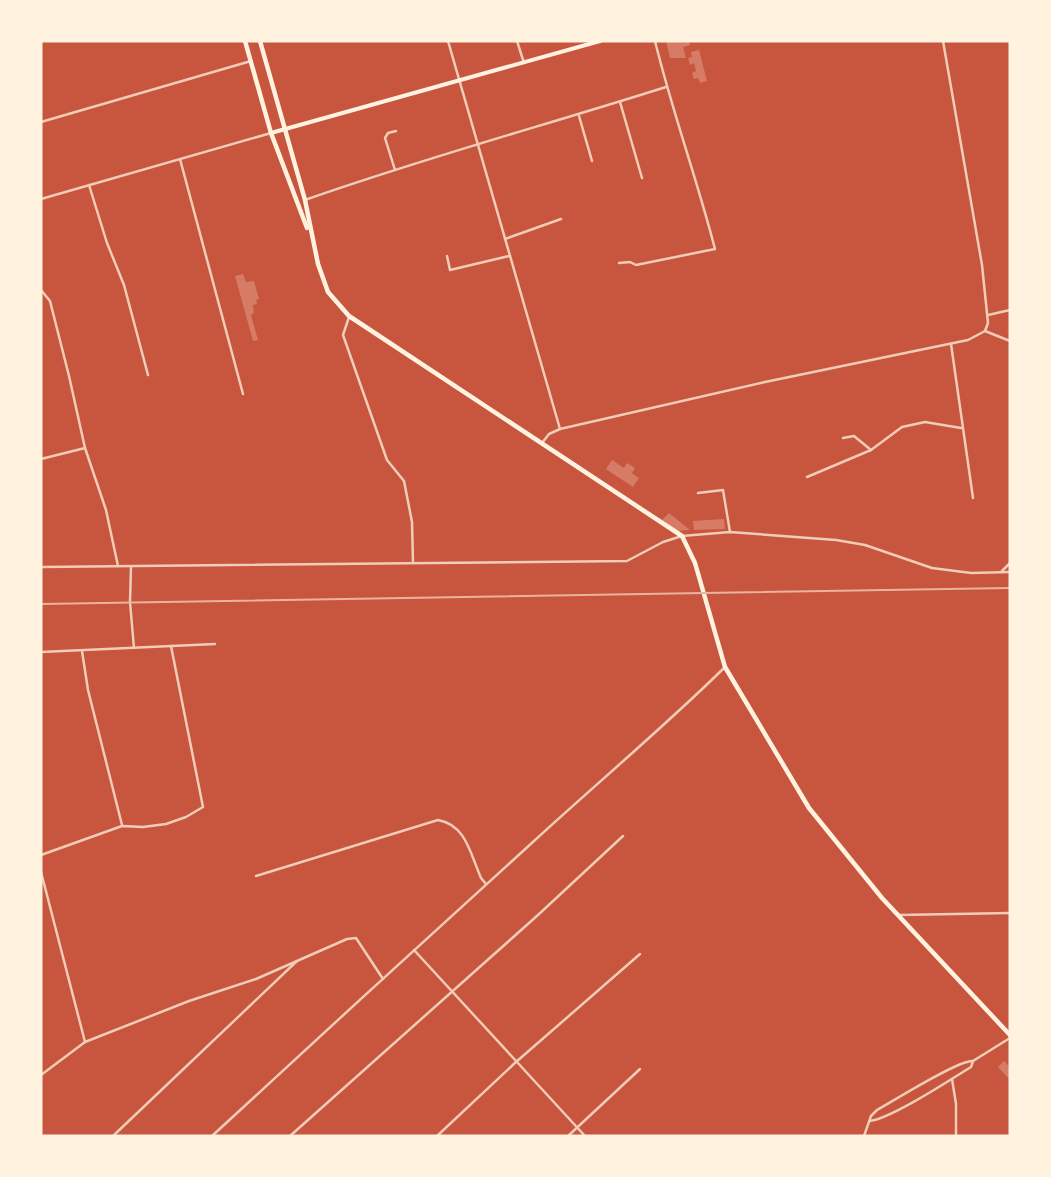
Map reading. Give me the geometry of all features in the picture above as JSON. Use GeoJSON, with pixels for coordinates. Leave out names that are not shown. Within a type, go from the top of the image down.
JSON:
{"type":"FeatureCollection","features":[{"type":"Feature","properties":{"kind":"main road"},"geometry":{"type":"LineString","coordinates":[[245,41],[271,133],[311,236],[328,292],[349,316],[682,536],[695,563],[725,667],[809,808],[898,915],[1010,1036]]}},
{"type":"Feature","properties":{"kind":"main road"},"geometry":{"type":"LineString","coordinates":[[260,41],[305,200],[311,236]]}},
{"type":"Feature","properties":{"kind":"main road"},"geometry":{"type":"LineString","coordinates":[[271,133],[524,63],[584,43],[600,41]]}},
{"type":"Feature","properties":{"kind":"street"},"geometry":{"type":"LineString","coordinates":[[448,41],[560,429]]}},
{"type":"Feature","properties":{"kind":"street"},"geometry":{"type":"LineString","coordinates":[[517,41],[524,63]]}},
{"type":"Feature","properties":{"kind":"street"},"geometry":{"type":"LineString","coordinates":[[619,263],[630,262],[636,265],[715,249],[688,151],[666,87],[655,41]]}},
{"type":"Feature","properties":{"kind":"street"},"geometry":{"type":"LineString","coordinates":[[542,443],[550,434],[560,429],[765,382],[951,344],[977,338],[985,331],[988,315],[982,265],[943,41]]}},
{"type":"Feature","properties":{"kind":"street"},"geometry":{"type":"LineString","coordinates":[[41,122],[252,61]]}},
{"type":"Feature","properties":{"kind":"street"},"geometry":{"type":"LineString","coordinates":[[305,200],[394,170],[578,116],[666,87]]}},
{"type":"Feature","properties":{"kind":"street"},"geometry":{"type":"LineString","coordinates":[[620,102],[642,178]]}},
{"type":"Feature","properties":{"kind":"street"},"geometry":{"type":"LineString","coordinates":[[578,116],[592,161]]}},
{"type":"Feature","properties":{"kind":"street"},"geometry":{"type":"LineString","coordinates":[[394,170],[385,138],[388,133],[396,131]]}},
{"type":"Feature","properties":{"kind":"street"},"geometry":{"type":"LineString","coordinates":[[41,198],[271,133]]}},
{"type":"Feature","properties":{"kind":"street"},"geometry":{"type":"LineString","coordinates":[[180,160],[243,394]]}},
{"type":"Feature","properties":{"kind":"street"},"geometry":{"type":"LineString","coordinates":[[89,185],[107,243],[124,285],[148,375]]}},
{"type":"Feature","properties":{"kind":"street"},"geometry":{"type":"LineString","coordinates":[[504,239],[561,219]]}},
{"type":"Feature","properties":{"kind":"street"},"geometry":{"type":"LineString","coordinates":[[448,256],[450,270],[509,256]]}},
{"type":"Feature","properties":{"kind":"street"},"geometry":{"type":"LineString","coordinates":[[41,290],[50,301],[85,448],[106,510],[118,566]]}},
{"type":"Feature","properties":{"kind":"street"},"geometry":{"type":"LineString","coordinates":[[988,315],[1010,310]]}},
{"type":"Feature","properties":{"kind":"street"},"geometry":{"type":"LineString","coordinates":[[349,316],[343,335],[387,460],[404,481],[412,522],[413,563]]}},
{"type":"Feature","properties":{"kind":"street"},"geometry":{"type":"LineString","coordinates":[[985,331],[1010,341]]}},
{"type":"Feature","properties":{"kind":"street"},"geometry":{"type":"LineString","coordinates":[[951,344],[972,498]]}},
{"type":"Feature","properties":{"kind":"street"},"geometry":{"type":"LineString","coordinates":[[807,477],[871,450],[902,426],[925,422],[961,428]]}},
{"type":"Feature","properties":{"kind":"street"},"geometry":{"type":"LineString","coordinates":[[843,438],[854,436],[871,450]]}},
{"type":"Feature","properties":{"kind":"street"},"geometry":{"type":"LineString","coordinates":[[41,459],[85,448]]}},
{"type":"Feature","properties":{"kind":"street"},"geometry":{"type":"LineString","coordinates":[[698,493],[723,490],[730,532]]}},
{"type":"Feature","properties":{"kind":"street"},"geometry":{"type":"LineString","coordinates":[[41,567],[627,561],[663,542],[682,536],[730,532],[836,540],[865,545],[932,568],[972,573],[1010,572]]}},
{"type":"Feature","properties":{"kind":"street"},"geometry":{"type":"LineString","coordinates":[[1000,572],[1010,563]]}},
{"type":"Feature","properties":{"kind":"street"},"geometry":{"type":"LineString","coordinates":[[131,566],[130,602],[134,648]]}},
{"type":"Feature","properties":{"kind":"street"},"geometry":{"type":"LineString","coordinates":[[41,652],[215,644]]}},
{"type":"Feature","properties":{"kind":"street"},"geometry":{"type":"LineString","coordinates":[[41,855],[122,826],[143,827],[166,824],[186,817],[203,807],[171,646]]}},
{"type":"Feature","properties":{"kind":"street"},"geometry":{"type":"LineString","coordinates":[[82,651],[88,690],[122,826]]}},
{"type":"Feature","properties":{"kind":"street"},"geometry":{"type":"LineString","coordinates":[[212,1136],[486,884],[652,734],[672,719],[725,667]]}},
{"type":"Feature","properties":{"kind":"street"},"geometry":{"type":"LineString","coordinates":[[256,876],[438,820],[451,822],[460,830],[481,878],[486,884]]}},
{"type":"Feature","properties":{"kind":"street"},"geometry":{"type":"LineString","coordinates":[[290,1136],[532,921],[623,836]]}},
{"type":"Feature","properties":{"kind":"street"},"geometry":{"type":"LineString","coordinates":[[41,872],[85,1042]]}},
{"type":"Feature","properties":{"kind":"street"},"geometry":{"type":"LineString","coordinates":[[898,915],[1010,913]]}},
{"type":"Feature","properties":{"kind":"street"},"geometry":{"type":"LineString","coordinates":[[41,1075],[85,1042],[189,1001],[256,979],[346,939],[356,938],[382,979]]}},
{"type":"Feature","properties":{"kind":"street"},"geometry":{"type":"LineString","coordinates":[[414,950],[585,1136]]}},
{"type":"Feature","properties":{"kind":"street"},"geometry":{"type":"LineString","coordinates":[[437,1136],[516,1062],[640,954]]}},
{"type":"Feature","properties":{"kind":"street"},"geometry":{"type":"LineString","coordinates":[[113,1136],[300,958]]}},
{"type":"Feature","properties":{"kind":"street"},"geometry":{"type":"LineString","coordinates":[[864,1136],[871,1116],[877,1110],[968,1060],[973,1061],[1010,1036]]}},
{"type":"Feature","properties":{"kind":"street"},"geometry":{"type":"LineString","coordinates":[[870,1121],[890,1113],[952,1079],[972,1067],[973,1061]]}},
{"type":"Feature","properties":{"kind":"street"},"geometry":{"type":"LineString","coordinates":[[568,1136],[640,1069]]}},
{"type":"Feature","properties":{"kind":"street"},"geometry":{"type":"LineString","coordinates":[[952,1079],[956,1104],[956,1136]]}},
{"type":"Feature","properties":{"kind":"building"},"geometry":{"type":"Polygon","coordinates":[[[666,41],[689,41],[690,45],[683,47],[686,58],[670,58],[666,41]]]}},
{"type":"Feature","properties":{"kind":"building"},"geometry":{"type":"Polygon","coordinates":[[[699,50],[707,81],[700,83],[698,78],[694,79],[692,73],[696,71],[694,63],[690,65],[688,58],[692,57],[691,52],[699,50]]]}},
{"type":"Feature","properties":{"kind":"building"},"geometry":{"type":"Polygon","coordinates":[[[243,274],[246,282],[254,281],[259,299],[256,300],[257,304],[253,305],[254,313],[251,315],[258,340],[253,341],[235,276],[243,274]]]}},
{"type":"Feature","properties":{"kind":"building"},"geometry":{"type":"Polygon","coordinates":[[[612,460],[624,468],[627,463],[635,468],[632,473],[639,478],[633,487],[606,469],[612,460]]]}},
{"type":"Feature","properties":{"kind":"building"},"geometry":{"type":"Polygon","coordinates":[[[669,513],[690,530],[676,531],[662,520],[669,513]]]}},
{"type":"Feature","properties":{"kind":"building"},"geometry":{"type":"Polygon","coordinates":[[[724,519],[725,529],[694,530],[693,521],[724,519]]]}},
{"type":"Feature","properties":{"kind":"building"},"geometry":{"type":"Polygon","coordinates":[[[1004,1061],[1010,1067],[1010,1080],[998,1067],[1004,1061]]]}},
{"type":"Feature","properties":{"kind":"railway"},"geometry":{"type":"LineString","coordinates":[[41,604],[1010,588]]}}]}
